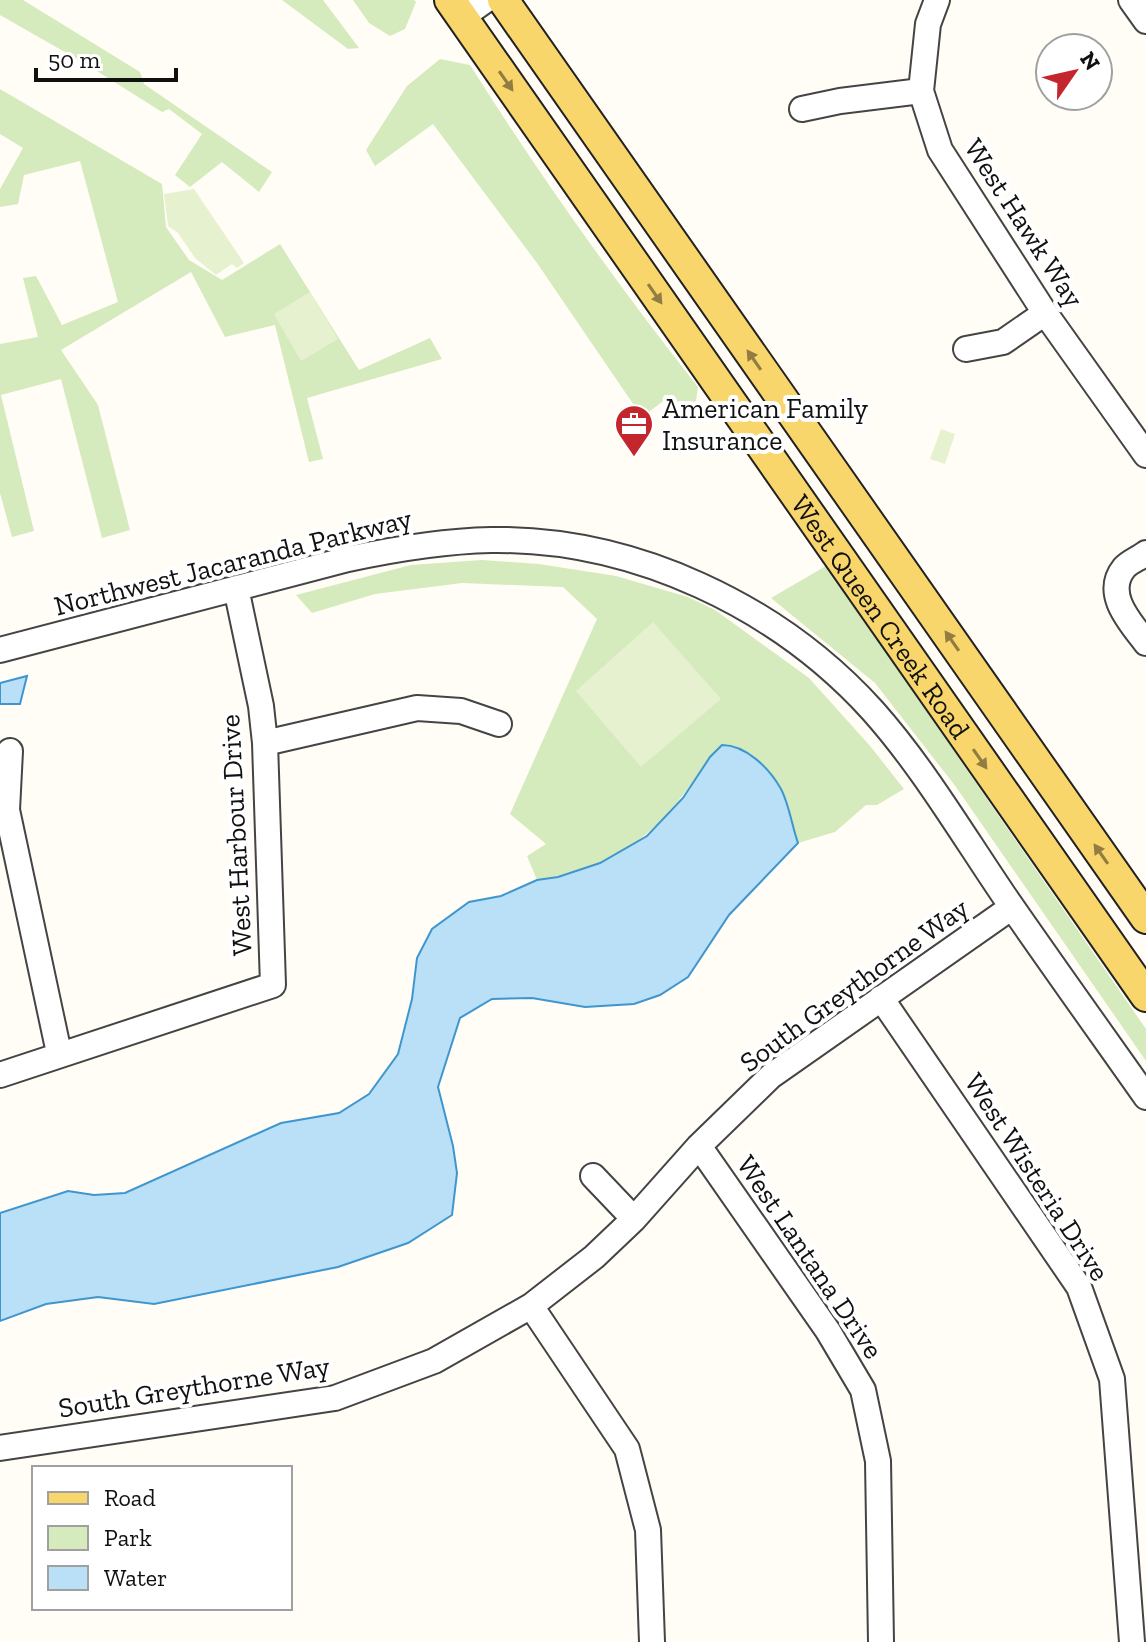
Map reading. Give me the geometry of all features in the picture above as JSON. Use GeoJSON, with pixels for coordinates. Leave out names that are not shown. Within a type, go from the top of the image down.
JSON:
{"type":"FeatureCollection","features":[{"type":"Feature","properties":{"kind":"main road","name":"West Queen Creek Road"},"geometry":{"type":"LineString","coordinates":[[503,0],[1146,918]]}},
{"type":"Feature","properties":{"kind":"main road","name":"West Queen Creek Road"},"geometry":{"type":"LineString","coordinates":[[466,6],[734,406],[1146,996]]}},
{"type":"Feature","properties":{"kind":"main road"},"geometry":{"type":"LineString","coordinates":[[734,406],[761,412],[773,420],[829,499],[863,515]]}},
{"type":"Feature","properties":{"kind":"street","name":"West Hawk Way"},"geometry":{"type":"LineString","coordinates":[[937,0],[928,24],[921,91],[940,150],[1045,313],[1146,455]]}},
{"type":"Feature","properties":{"kind":"street"},"geometry":{"type":"LineString","coordinates":[[1131,0],[1146,21]]}},
{"type":"Feature","properties":{"kind":"street"},"geometry":{"type":"LineString","coordinates":[[802,109],[921,91]]}},
{"type":"Feature","properties":{"kind":"street"},"geometry":{"type":"LineString","coordinates":[[966,349],[1003,342],[1045,313]]}},
{"type":"Feature","properties":{"kind":"street","name":"Northwest Jacaranda Parkway"},"geometry":{"type":"LineString","coordinates":[[0,650],[391,550],[457,542],[494,540],[558,544],[643,563],[686,579],[720,594],[766,622],[808,652],[874,713],[919,771],[1146,1097]]}},
{"type":"Feature","properties":{"kind":"street"},"geometry":{"type":"LineString","coordinates":[[1146,553],[1124,568],[1116,587],[1119,606],[1146,643]]}},
{"type":"Feature","properties":{"kind":"street","name":"West Harbour Drive"},"geometry":{"type":"LineString","coordinates":[[59,1053],[273,985],[265,743],[261,706],[236,588]]}},
{"type":"Feature","properties":{"kind":"street"},"geometry":{"type":"LineString","coordinates":[[265,743],[417,708],[461,711],[499,724]]}},
{"type":"Feature","properties":{"kind":"street"},"geometry":{"type":"LineString","coordinates":[[0,1075],[59,1053],[7,810],[10,751]]}},
{"type":"Feature","properties":{"kind":"street","name":"South Greythorne Way"},"geometry":{"type":"LineString","coordinates":[[0,1448],[335,1398],[434,1361],[531,1306],[594,1257],[634,1219],[699,1146],[771,1076],[1012,907]]}},
{"type":"Feature","properties":{"kind":"street","name":"West Wisteria Drive"},"geometry":{"type":"LineString","coordinates":[[881,998],[1079,1287],[1112,1379],[1132,1642]]}},
{"type":"Feature","properties":{"kind":"street","name":"West Lantana Drive"},"geometry":{"type":"LineString","coordinates":[[699,1146],[828,1331],[863,1390],[878,1461],[881,1642]]}},
{"type":"Feature","properties":{"kind":"street"},"geometry":{"type":"LineString","coordinates":[[593,1176],[634,1219]]}},
{"type":"Feature","properties":{"kind":"street"},"geometry":{"type":"LineString","coordinates":[[531,1306],[627,1449],[648,1530],[652,1642]]}},
{"type":"Feature","properties":{"kind":"green space"},"geometry":{"type":"Polygon","coordinates":[[[0,0],[23,0],[140,72],[144,84],[272,172],[259,192],[222,162],[190,187],[175,175],[202,134],[169,109],[162,112],[0,15],[0,0]]]}},
{"type":"Feature","properties":{"kind":"green space"},"geometry":{"type":"Polygon","coordinates":[[[282,0],[323,0],[359,48],[348,49],[282,0]]]}},
{"type":"Feature","properties":{"kind":"green space"},"geometry":{"type":"Polygon","coordinates":[[[353,0],[416,2],[405,29],[390,36],[369,23],[353,0]]]}},
{"type":"Feature","properties":{"kind":"green space"},"geometry":{"type":"Polygon","coordinates":[[[440,59],[470,65],[580,229],[698,387],[694,415],[687,419],[670,396],[642,417],[537,263],[433,124],[375,166],[366,150],[407,86],[440,59]]]}},
{"type":"Feature","properties":{"kind":"green space"},"geometry":{"type":"Polygon","coordinates":[[[0,89],[162,184],[166,227],[189,260],[222,280],[280,244],[359,370],[430,338],[442,359],[307,398],[323,459],[309,462],[275,325],[225,337],[191,272],[61,350],[98,405],[130,530],[102,538],[61,379],[1,395],[34,531],[12,537],[0,493],[0,344],[38,337],[23,278],[36,276],[62,325],[118,302],[80,161],[24,175],[18,204],[0,207],[0,189],[23,148],[0,134],[0,89]]]}},
{"type":"Feature","properties":{"kind":"green space"},"geometry":{"type":"Polygon","coordinates":[[[194,189],[244,263],[237,268],[232,264],[216,275],[195,258],[178,233],[168,226],[164,194],[194,189]]]}},
{"type":"Feature","properties":{"kind":"green space"},"geometry":{"type":"Polygon","coordinates":[[[310,292],[338,339],[301,361],[274,314],[310,292]]]}},
{"type":"Feature","properties":{"kind":"green space"},"geometry":{"type":"Polygon","coordinates":[[[941,429],[955,434],[945,464],[930,459],[941,429]]]}},
{"type":"Feature","properties":{"kind":"green space"},"geometry":{"type":"Polygon","coordinates":[[[482,560],[539,564],[616,576],[688,597],[715,610],[809,678],[904,789],[877,805],[866,805],[835,832],[798,843],[781,790],[760,763],[710,757],[676,804],[638,840],[594,866],[537,880],[527,856],[546,844],[510,814],[597,619],[563,587],[462,583],[375,594],[312,613],[296,595],[411,565],[482,560]]]}},
{"type":"Feature","properties":{"kind":"green space"},"geometry":{"type":"Polygon","coordinates":[[[826,566],[1146,1029],[1146,1061],[956,787],[875,683],[771,598],[826,566]]]}},
{"type":"Feature","properties":{"kind":"green space"},"geometry":{"type":"Polygon","coordinates":[[[653,622],[721,699],[641,767],[576,691],[653,622]]]}},
{"type":"Feature","properties":{"kind":"water"},"geometry":{"type":"Polygon","coordinates":[[[27,676],[20,704],[0,704],[0,683],[27,676]]]}},
{"type":"Feature","properties":{"kind":"water"},"geometry":{"type":"Polygon","coordinates":[[[722,745],[748,753],[770,773],[784,795],[798,843],[729,915],[688,977],[660,995],[634,1004],[585,1007],[532,998],[492,999],[460,1018],[438,1087],[457,1173],[452,1215],[408,1243],[338,1267],[154,1304],[98,1297],[46,1304],[0,1321],[0,1213],[68,1191],[94,1195],[125,1193],[281,1123],[339,1113],[369,1094],[398,1054],[412,999],[417,958],[432,929],[469,902],[501,896],[537,880],[558,877],[600,863],[647,836],[683,798],[710,757],[722,745]]]}},
{"type":"Feature","properties":{"kind":"place","name":"American Family Insurance"},"geometry":{"type":"Point","coordinates":[634,458]}}]}
